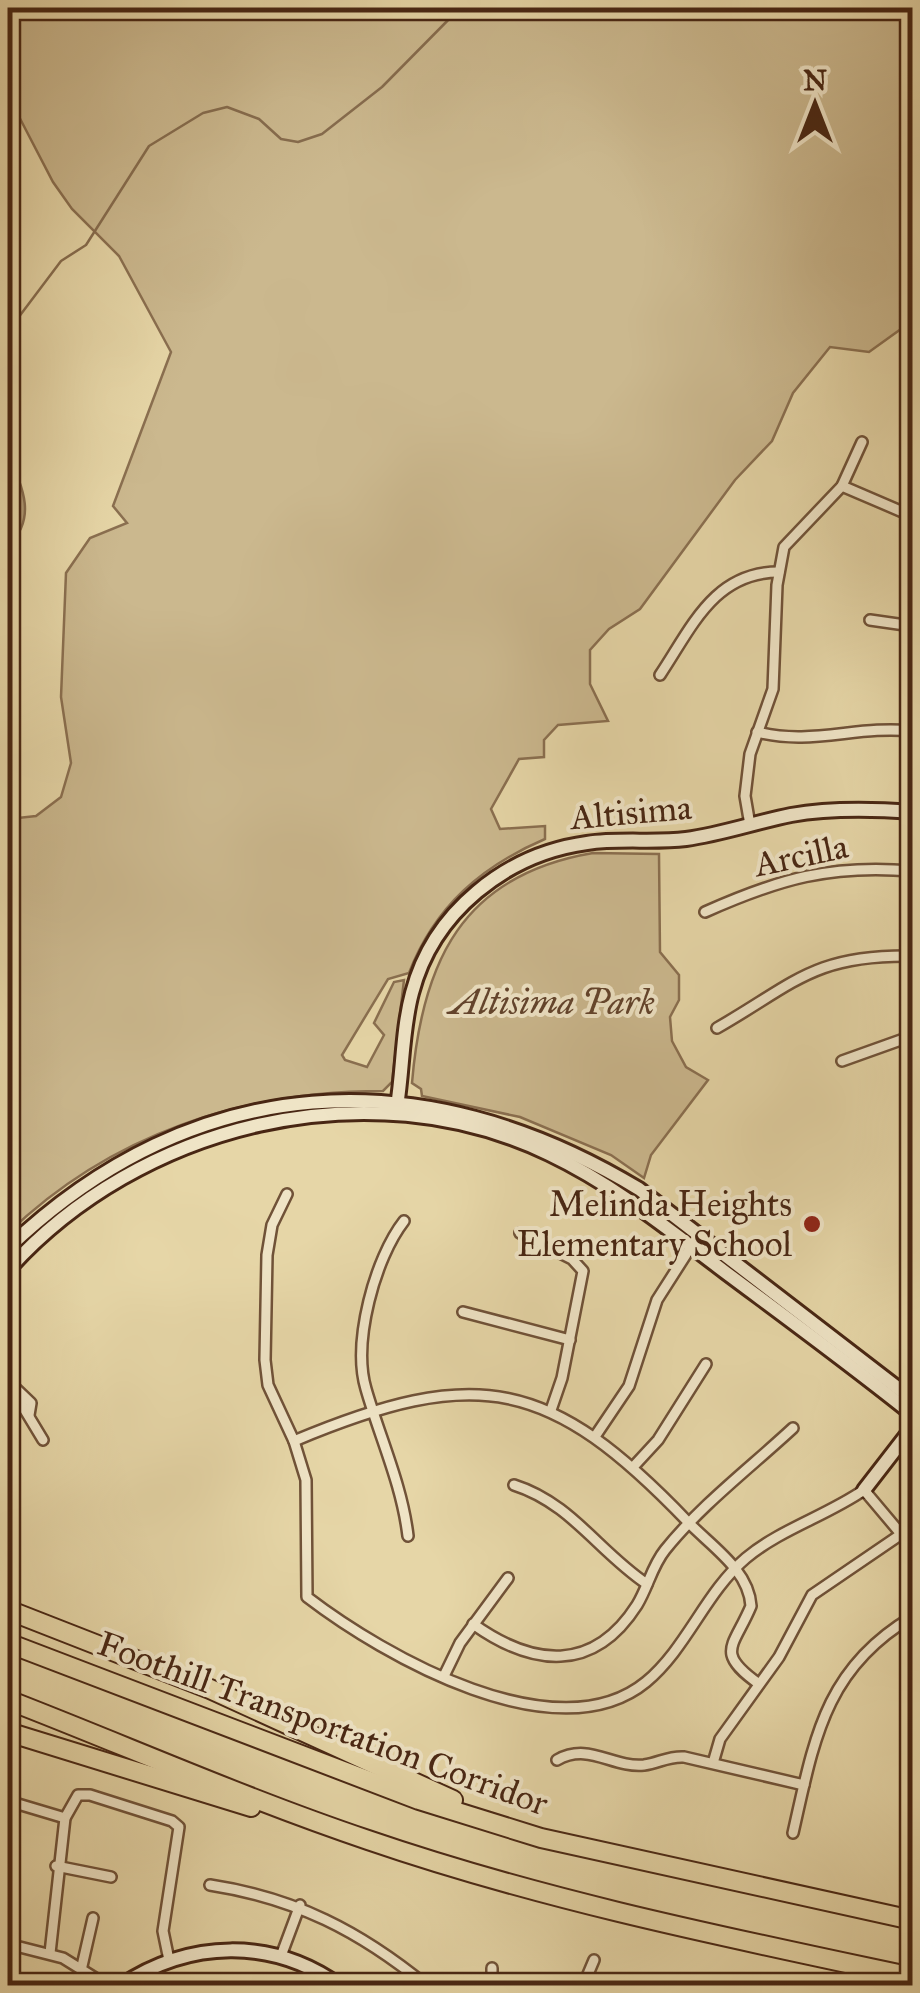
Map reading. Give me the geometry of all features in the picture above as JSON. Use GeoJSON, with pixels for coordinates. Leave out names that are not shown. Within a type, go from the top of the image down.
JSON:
{"type":"FeatureCollection","features":[{"type":"Feature","properties":{"kind":"highway"},"geometry":{"type":"LineString","coordinates":[[8,1610],[210,1690],[540,1838]]}},
{"type":"Feature","properties":{"kind":"highway","name":"Foothill Transportation Corridor"},"geometry":{"type":"LineString","coordinates":[[8,1643],[419,1800],[540,1838],[912,1920]]}},
{"type":"Feature","properties":{"kind":"highway"},"geometry":{"type":"LineString","coordinates":[[8,1700],[366,1840]]}},
{"type":"Feature","properties":{"kind":"highway"},"geometry":{"type":"LineString","coordinates":[[8,1732],[609,1911],[912,1977]]}},
{"type":"Feature","properties":{"kind":"main road","name":"Altisima"},"geometry":{"type":"LineString","coordinates":[[397,1109],[407,1014],[422,964],[444,927],[484,886],[535,856],[565,847],[684,839],[834,811],[912,812]]}},
{"type":"Feature","properties":{"kind":"main road"},"geometry":{"type":"LineString","coordinates":[[912,901],[912,976]]}},
{"type":"Feature","properties":{"kind":"main road"},"geometry":{"type":"LineString","coordinates":[[8,1248],[94,1178],[186,1132],[277,1107],[397,1109],[483,1117],[550,1140],[639,1189],[695,1241],[912,1414]]}},
{"type":"Feature","properties":{"kind":"main road"},"geometry":{"type":"LineString","coordinates":[[8,1270],[45,1232],[87,1199],[155,1159],[199,1141],[294,1117],[397,1109]]}},
{"type":"Feature","properties":{"kind":"main road"},"geometry":{"type":"LineString","coordinates":[[695,1241],[912,1399]]}},
{"type":"Feature","properties":{"kind":"main road"},"geometry":{"type":"LineString","coordinates":[[864,1490],[912,1428]]}},
{"type":"Feature","properties":{"kind":"main road"},"geometry":{"type":"LineString","coordinates":[[120,1986],[169,1960],[217,1950],[281,1956],[340,1986]]}},
{"type":"Feature","properties":{"kind":"street"},"geometry":{"type":"LineString","coordinates":[[750,825],[746,796],[757,732],[774,675],[784,546],[795,530],[842,486],[862,442]]}},
{"type":"Feature","properties":{"kind":"street"},"geometry":{"type":"LineString","coordinates":[[842,486],[912,516]]}},
{"type":"Feature","properties":{"kind":"street"},"geometry":{"type":"LineString","coordinates":[[660,675],[720,590],[746,575],[780,572]]}},
{"type":"Feature","properties":{"kind":"street"},"geometry":{"type":"LineString","coordinates":[[870,620],[912,626]]}},
{"type":"Feature","properties":{"kind":"street"},"geometry":{"type":"LineString","coordinates":[[757,732],[802,740],[859,730],[912,731]]}},
{"type":"Feature","properties":{"kind":"street","name":"Arcilla"},"geometry":{"type":"LineString","coordinates":[[705,912],[764,887],[824,870],[912,871]]}},
{"type":"Feature","properties":{"kind":"street"},"geometry":{"type":"LineString","coordinates":[[717,1028],[812,969],[864,958],[910,956]]}},
{"type":"Feature","properties":{"kind":"street"},"geometry":{"type":"LineString","coordinates":[[842,1061],[912,1036]]}},
{"type":"Feature","properties":{"kind":"street"},"geometry":{"type":"LineString","coordinates":[[287,1194],[272,1225],[267,1256],[265,1360],[276,1409],[294,1442],[309,1508],[307,1598],[444,1676],[525,1706],[562,1710],[598,1707],[620,1698],[659,1670],[735,1569],[768,1542],[829,1514],[864,1490],[912,1547]]}},
{"type":"Feature","properties":{"kind":"street"},"geometry":{"type":"LineString","coordinates":[[404,1221],[384,1248],[362,1352],[365,1387],[405,1512],[408,1536]]}},
{"type":"Feature","properties":{"kind":"street"},"geometry":{"type":"LineString","coordinates":[[520,1232],[572,1258],[583,1271],[552,1410]]}},
{"type":"Feature","properties":{"kind":"street"},"geometry":{"type":"LineString","coordinates":[[596,1436],[628,1386],[662,1289],[695,1241]]}},
{"type":"Feature","properties":{"kind":"street"},"geometry":{"type":"LineString","coordinates":[[463,1312],[570,1340]]}},
{"type":"Feature","properties":{"kind":"street"},"geometry":{"type":"LineString","coordinates":[[634,1466],[658,1440],[706,1364]]}},
{"type":"Feature","properties":{"kind":"street"},"geometry":{"type":"LineString","coordinates":[[8,1382],[31,1404],[29,1414]]}},
{"type":"Feature","properties":{"kind":"street"},"geometry":{"type":"LineString","coordinates":[[8,1391],[29,1414],[43,1440]]}},
{"type":"Feature","properties":{"kind":"street"},"geometry":{"type":"LineString","coordinates":[[294,1442],[374,1408],[432,1395],[460,1394],[552,1410],[596,1436],[634,1466],[735,1569],[747,1588],[751,1606],[730,1644],[730,1653],[737,1668],[759,1684]]}},
{"type":"Feature","properties":{"kind":"street"},"geometry":{"type":"LineString","coordinates":[[473,1624],[523,1654],[568,1656],[616,1631],[665,1550],[793,1428]]}},
{"type":"Feature","properties":{"kind":"street"},"geometry":{"type":"LineString","coordinates":[[514,1485],[554,1501],[616,1563],[647,1584]]}},
{"type":"Feature","properties":{"kind":"street"},"geometry":{"type":"LineString","coordinates":[[714,1763],[720,1738],[779,1657],[812,1595],[912,1531]]}},
{"type":"Feature","properties":{"kind":"street"},"geometry":{"type":"LineString","coordinates":[[444,1676],[473,1624],[508,1578]]}},
{"type":"Feature","properties":{"kind":"street"},"geometry":{"type":"LineString","coordinates":[[793,1832],[811,1748],[832,1696],[858,1658],[912,1617]]}},
{"type":"Feature","properties":{"kind":"street"},"geometry":{"type":"LineString","coordinates":[[557,1760],[580,1750],[643,1765],[667,1756],[714,1763],[804,1786]]}},
{"type":"Feature","properties":{"kind":"street"},"geometry":{"type":"LineString","coordinates":[[50,1952],[64,1818],[71,1801],[78,1795],[90,1795],[172,1821],[178,1827],[163,1931],[169,1960]]}},
{"type":"Feature","properties":{"kind":"street"},"geometry":{"type":"LineString","coordinates":[[8,1802],[64,1818]]}},
{"type":"Feature","properties":{"kind":"street"},"geometry":{"type":"LineString","coordinates":[[56,1866],[111,1877]]}},
{"type":"Feature","properties":{"kind":"street"},"geometry":{"type":"LineString","coordinates":[[210,1884],[262,1893],[300,1905],[344,1926],[427,1986]]}},
{"type":"Feature","properties":{"kind":"street"},"geometry":{"type":"LineString","coordinates":[[281,1956],[300,1905]]}},
{"type":"Feature","properties":{"kind":"street"},"geometry":{"type":"LineString","coordinates":[[82,1966],[93,1918]]}},
{"type":"Feature","properties":{"kind":"street"},"geometry":{"type":"LineString","coordinates":[[8,1944],[50,1952],[82,1966],[108,1986]]}},
{"type":"Feature","properties":{"kind":"street"},"geometry":{"type":"LineString","coordinates":[[583,1986],[594,1960]]}},
{"type":"Feature","properties":{"kind":"street"},"geometry":{"type":"LineString","coordinates":[[492,1968],[492,1986]]}},
{"type":"Feature","properties":{"kind":"green space"},"geometry":{"type":"Polygon","coordinates":[[[8,8],[912,8],[912,321],[869,352],[830,347],[793,393],[772,441],[735,480],[640,609],[609,629],[590,650],[590,684],[608,721],[558,725],[544,740],[544,757],[519,759],[491,809],[500,829],[545,826],[545,839],[481,876],[447,908],[409,973],[388,979],[342,1055],[345,1060],[367,1067],[384,1035],[374,1023],[394,982],[404,980],[392,1082],[383,1091],[279,1099],[181,1125],[90,1169],[8,1233],[8,819],[36,816],[61,797],[71,763],[61,697],[66,573],[90,538],[127,523],[113,506],[171,352],[119,256],[72,209],[53,182],[14,107],[8,113],[8,8]]]}},
{"type":"Feature","properties":{"kind":"green space","name":"Altisima Park"},"geometry":{"type":"Polygon","coordinates":[[[593,853],[659,854],[660,952],[679,975],[679,1000],[670,1017],[672,1041],[686,1067],[708,1080],[651,1155],[644,1178],[611,1155],[520,1117],[422,1096],[421,1089],[412,1083],[426,999],[439,963],[457,931],[481,904],[511,881],[548,864],[593,853]]]}},
{"type":"Feature","properties":{"kind":"shaded area"},"geometry":{"type":"Polygon","coordinates":[[[8,455],[22,490],[25,513],[23,524],[8,546],[8,455]]]}},
{"type":"Feature","properties":{"kind":"waterway"},"geometry":{"type":"LineString","coordinates":[[15,322],[61,261],[86,245],[149,146],[203,113],[227,107],[259,119],[281,139],[298,142],[322,134],[382,87],[460,8]]}},
{"type":"Feature","properties":{"kind":"place","name":"Melinda Heights Elementary School"},"geometry":{"type":"Point","coordinates":[812,1224]}}]}
